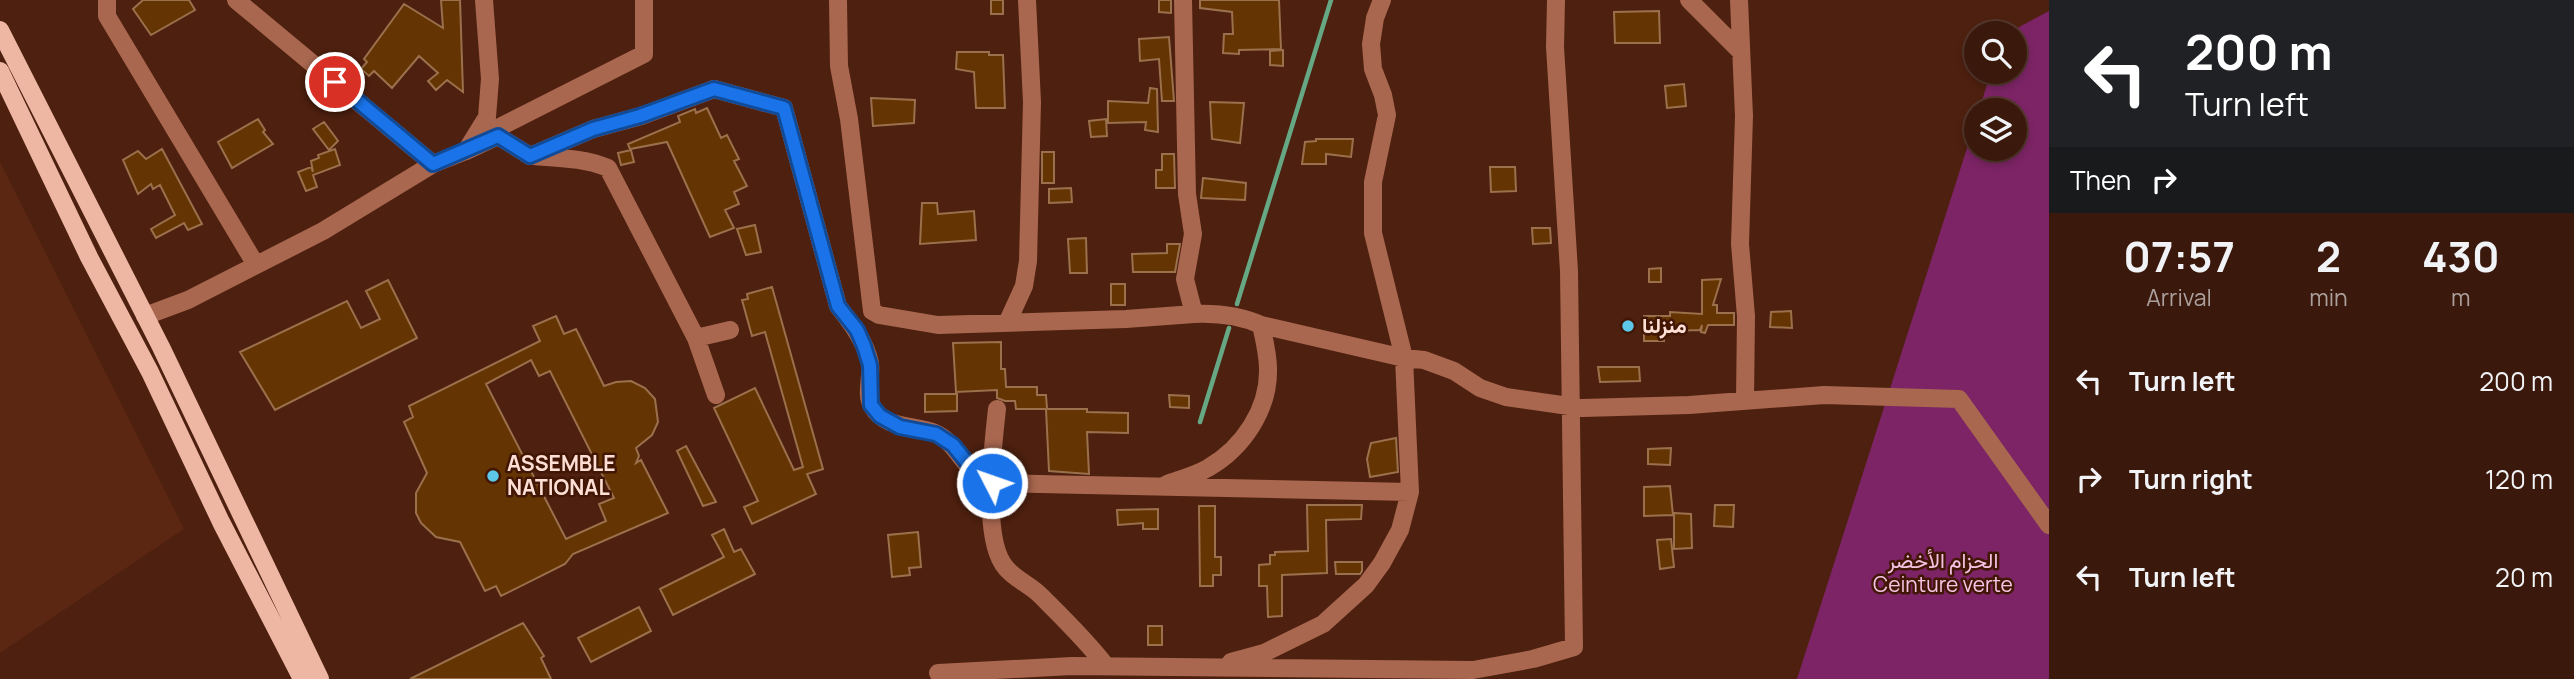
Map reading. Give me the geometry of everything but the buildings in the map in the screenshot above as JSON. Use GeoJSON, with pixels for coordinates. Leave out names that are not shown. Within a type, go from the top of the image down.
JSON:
{"type":"FeatureCollection","features":[{"type":"Feature","properties":{"kind":"main road"},"geometry":{"type":"LineString","coordinates":[[0,30],[145,316],[320,679]]}},
{"type":"Feature","properties":{"kind":"main road"},"geometry":{"type":"LineString","coordinates":[[1,76],[89,257],[150,372],[221,522],[302,679]]}},
{"type":"Feature","properties":{"kind":"street"},"geometry":{"type":"LineString","coordinates":[[107,0],[107,16],[256,265]]}},
{"type":"Feature","properties":{"kind":"street"},"geometry":{"type":"LineString","coordinates":[[236,0],[433,164]]}},
{"type":"Feature","properties":{"kind":"street"},"geometry":{"type":"LineString","coordinates":[[471,145],[487,117],[490,79],[484,0]]}},
{"type":"Feature","properties":{"kind":"street"},"geometry":{"type":"LineString","coordinates":[[145,316],[188,300],[323,231],[433,164],[644,54],[643,0]]}},
{"type":"Feature","properties":{"kind":"street"},"geometry":{"type":"LineString","coordinates":[[838,0],[839,66],[849,120],[872,311],[879,315],[938,325],[1227,314],[1261,325],[1404,358],[1424,360],[1454,371],[1480,388],[1506,397],[1570,407],[1689,405],[1824,396],[1959,399],[2049,525]]}},
{"type":"Feature","properties":{"kind":"street"},"geometry":{"type":"LineString","coordinates":[[1008,321],[1024,286],[1028,261],[1032,102],[1027,0]]}},
{"type":"Feature","properties":{"kind":"street"},"geometry":{"type":"LineString","coordinates":[[1183,0],[1187,194],[1193,234],[1185,279],[1194,314]]}},
{"type":"Feature","properties":{"kind":"street"},"geometry":{"type":"LineString","coordinates":[[1207,673],[1264,653],[1323,624],[1366,585],[1382,563],[1400,530],[1410,492],[1404,358],[1373,233],[1373,183],[1387,115],[1373,68],[1371,44],[1375,18],[1382,0]]}},
{"type":"Feature","properties":{"kind":"street"},"geometry":{"type":"LineString","coordinates":[[938,673],[1106,666],[1207,673],[1474,670],[1534,659],[1574,646],[1569,271],[1555,47],[1556,0]]}},
{"type":"Feature","properties":{"kind":"street"},"geometry":{"type":"LineString","coordinates":[[1689,0],[1740,51]]}},
{"type":"Feature","properties":{"kind":"street"},"geometry":{"type":"LineString","coordinates":[[1739,0],[1744,116],[1740,244],[1746,316],[1745,401]]}},
{"type":"Feature","properties":{"kind":"street"},"geometry":{"type":"LineString","coordinates":[[530,156],[593,129],[640,116],[714,89],[784,108],[838,306],[857,330],[870,365],[871,405],[880,416],[900,427],[936,434],[953,445],[977,475],[992,483],[1410,492]]}},
{"type":"Feature","properties":{"kind":"street"},"geometry":{"type":"LineString","coordinates":[[471,145],[498,136],[530,156],[567,158],[608,168],[696,338],[716,395]]}},
{"type":"Feature","properties":{"kind":"street"},"geometry":{"type":"LineString","coordinates":[[1158,487],[1206,470],[1243,438],[1263,401],[1268,369],[1261,325]]}},
{"type":"Feature","properties":{"kind":"street"},"geometry":{"type":"LineString","coordinates":[[696,338],[730,330]]}},
{"type":"Feature","properties":{"kind":"street"},"geometry":{"type":"LineString","coordinates":[[997,409],[991,517],[1005,568],[1039,594],[1084,638],[1106,666]]}},
{"type":"Feature","properties":{"kind":"shaded area"},"geometry":{"type":"Polygon","coordinates":[[[0,162],[184,529],[0,653],[0,162]]]}},
{"type":"Feature","properties":{"kind":"green space","name":"الحزام الأخضر Ceinture verte"},"geometry":{"type":"Polygon","coordinates":[[[2049,11],[2049,679],[1797,679],[1964,157],[1964,161],[2027,161],[2027,98],[1983,98],[1987,84],[2027,84],[2027,23],[2049,11]]]}},
{"type":"Feature","properties":{"kind":"waterway"},"geometry":{"type":"LineString","coordinates":[[1237,304],[1331,0]]}},
{"type":"Feature","properties":{"kind":"waterway"},"geometry":{"type":"LineString","coordinates":[[1200,422],[1229,328]]}},
{"type":"Feature","properties":{"kind":"place","name":"منزلنا"},"geometry":{"type":"Point","coordinates":[1628,326]}},
{"type":"Feature","properties":{"kind":"place","name":"ASSEMBLE NATIONAL"},"geometry":{"type":"Point","coordinates":[493,476]}},
{"type":"Feature","properties":{"kind":"route"},"geometry":{"type":"LineString","coordinates":[[335,82],[433,164],[498,136],[530,156],[593,129],[640,116],[714,89],[784,108],[838,306],[857,330],[870,365],[871,405],[880,416],[900,427],[936,434],[953,445],[977,475],[992,483]]}}]}
